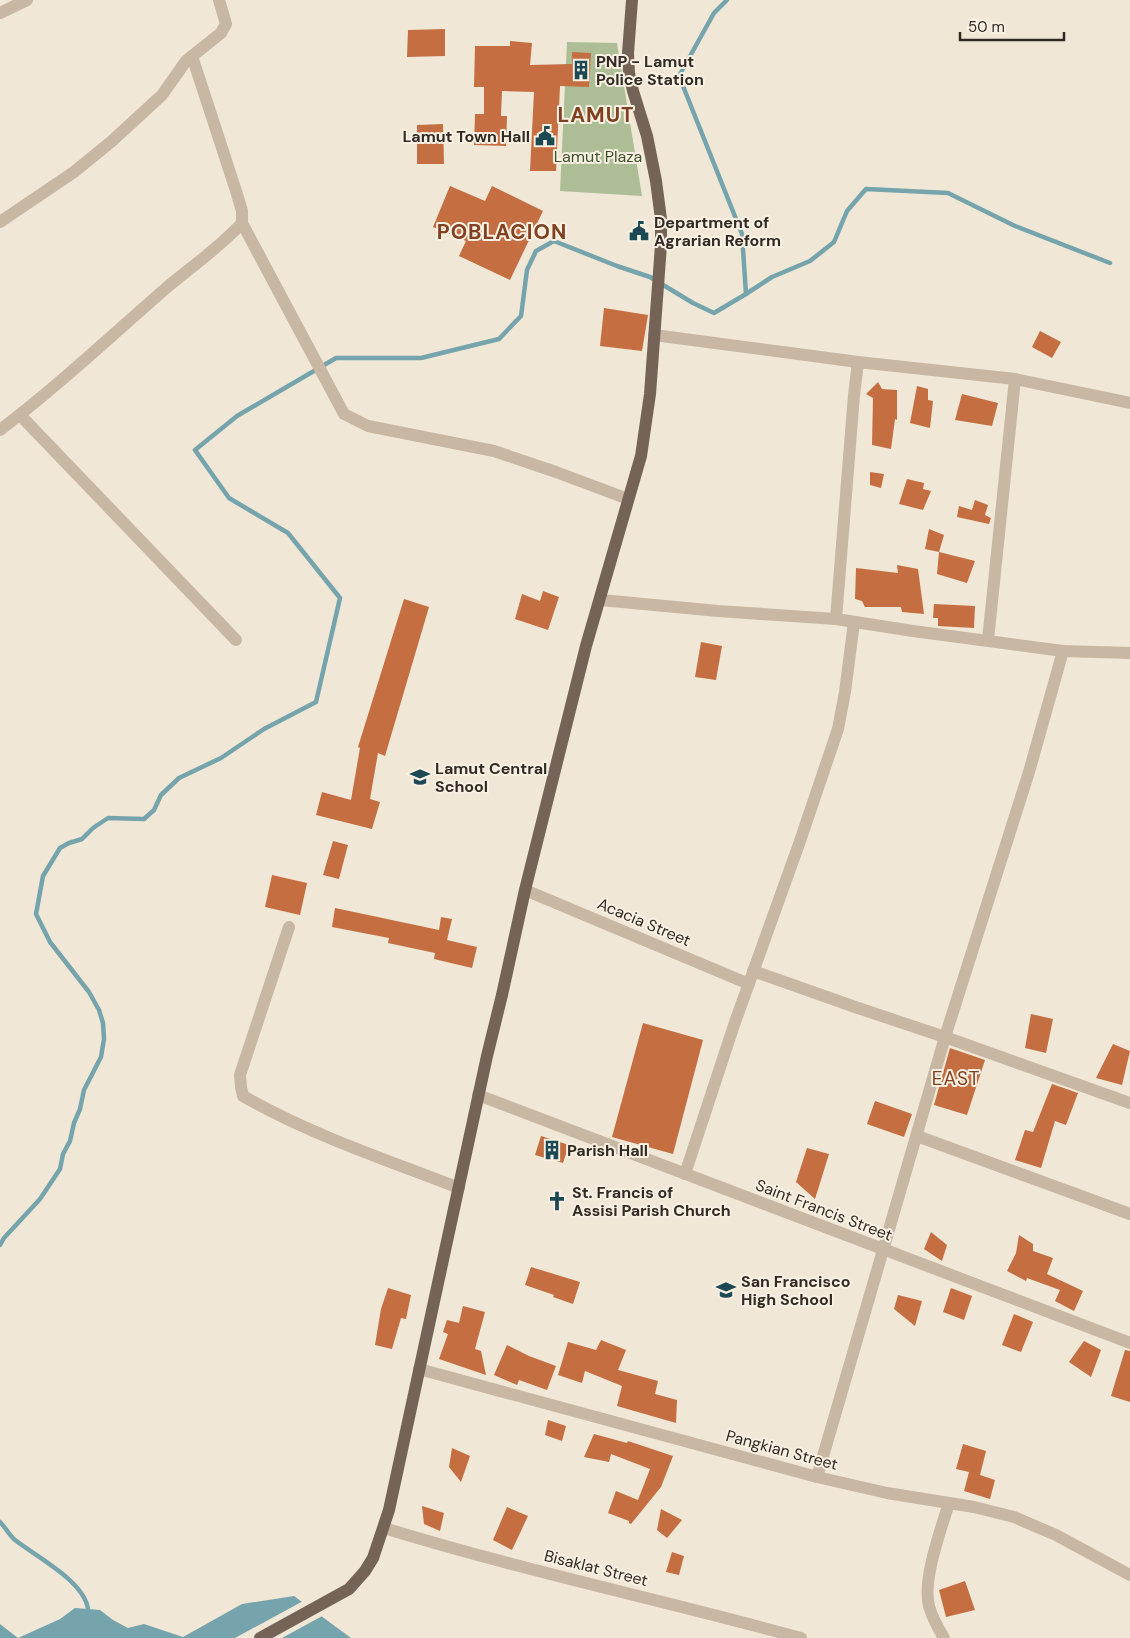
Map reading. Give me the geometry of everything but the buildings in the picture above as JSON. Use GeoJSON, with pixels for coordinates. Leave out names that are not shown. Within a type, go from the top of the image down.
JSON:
{"type":"FeatureCollection","features":[{"type":"Feature","properties":{"kind":"main road"},"geometry":{"type":"LineString","coordinates":[[260,1638],[349,1589],[365,1571],[384,1528],[478,1095],[525,890],[586,646],[601,600],[641,456],[650,394],[661,219],[647,136],[629,73],[628,53],[632,0]]}},
{"type":"Feature","properties":{"kind":"street"},"geometry":{"type":"LineString","coordinates":[[0,13],[27,0]]}},
{"type":"Feature","properties":{"kind":"street"},"geometry":{"type":"LineString","coordinates":[[0,222],[74,172],[112,141],[162,95],[186,61],[221,33],[226,24],[219,0]]}},
{"type":"Feature","properties":{"kind":"street"},"geometry":{"type":"LineString","coordinates":[[192,56],[237,194],[242,222],[344,414],[368,426],[494,451],[628,499]]}},
{"type":"Feature","properties":{"kind":"street"},"geometry":{"type":"LineString","coordinates":[[0,430],[65,379],[166,288],[218,247],[242,222]]}},
{"type":"Feature","properties":{"kind":"street"},"geometry":{"type":"LineString","coordinates":[[655,329],[858,362],[1015,379],[1130,403]]}},
{"type":"Feature","properties":{"kind":"street"},"geometry":{"type":"LineString","coordinates":[[836,619],[858,362]]}},
{"type":"Feature","properties":{"kind":"street"},"geometry":{"type":"LineString","coordinates":[[988,640],[1015,379]]}},
{"type":"Feature","properties":{"kind":"street"},"geometry":{"type":"LineString","coordinates":[[20,415],[236,640]]}},
{"type":"Feature","properties":{"kind":"street"},"geometry":{"type":"LineString","coordinates":[[601,600],[709,611],[836,619],[1063,651],[1130,653]]}},
{"type":"Feature","properties":{"kind":"street"},"geometry":{"type":"LineString","coordinates":[[685,1174],[734,1025],[828,762],[838,729],[854,622]]}},
{"type":"Feature","properties":{"kind":"street"},"geometry":{"type":"LineString","coordinates":[[817,1477],[945,1036],[1029,772],[1063,651]]}},
{"type":"Feature","properties":{"kind":"street","name":"Acacia Street"},"geometry":{"type":"LineString","coordinates":[[525,890],[749,984]]}},
{"type":"Feature","properties":{"kind":"street"},"geometry":{"type":"LineString","coordinates":[[289,927],[240,1075],[240,1087],[244,1096],[261,1106],[336,1140],[459,1188]]}},
{"type":"Feature","properties":{"kind":"street"},"geometry":{"type":"LineString","coordinates":[[754,971],[858,1008],[945,1036],[1130,1103]]}},
{"type":"Feature","properties":{"kind":"street","name":"Saint Francis Street"},"geometry":{"type":"LineString","coordinates":[[478,1095],[1130,1343]]}},
{"type":"Feature","properties":{"kind":"street"},"geometry":{"type":"LineString","coordinates":[[917,1136],[1130,1214]]}},
{"type":"Feature","properties":{"kind":"street","name":"Pangkian Street"},"geometry":{"type":"LineString","coordinates":[[419,1368],[817,1477],[887,1493],[974,1507],[1014,1517],[1056,1535],[1130,1576]]}},
{"type":"Feature","properties":{"kind":"street"},"geometry":{"type":"LineString","coordinates":[[944,1638],[928,1606],[927,1590],[948,1503]]}},
{"type":"Feature","properties":{"kind":"street","name":"Bisaklat Street"},"geometry":{"type":"LineString","coordinates":[[384,1528],[487,1558],[801,1638]]}},
{"type":"Feature","properties":{"kind":"green space","name":"Lamut Plaza"},"geometry":{"type":"Polygon","coordinates":[[[567,42],[617,43],[642,196],[560,191],[567,42]]]}},
{"type":"Feature","properties":{"kind":"water"},"geometry":{"type":"Polygon","coordinates":[[[294,1596],[351,1638],[18,1638],[60,1619],[75,1608],[100,1610],[128,1628],[144,1624],[183,1637],[242,1604],[294,1596]]]}},
{"type":"Feature","properties":{"kind":"water"},"geometry":{"type":"Polygon","coordinates":[[[0,1624],[18,1638],[0,1638],[0,1624]]]}},
{"type":"Feature","properties":{"kind":"pier"},"geometry":{"type":"Polygon","coordinates":[[[305,1600],[324,1615],[282,1638],[235,1638],[305,1600]]]}},
{"type":"Feature","properties":{"kind":"waterway"},"geometry":{"type":"LineString","coordinates":[[0,1245],[4,1238],[40,1199],[60,1169],[63,1154],[70,1141],[74,1123],[80,1109],[84,1090],[101,1057],[104,1039],[103,1023],[99,1010],[89,992],[50,942],[36,914],[43,876],[60,848],[82,839],[93,828],[108,818],[144,819],[154,810],[161,795],[179,778],[221,758],[264,729],[316,702],[340,598],[288,533],[229,498],[195,450],[237,416],[336,358],[421,358],[499,339],[521,316],[527,270],[536,251],[554,241],[650,277],[693,303],[714,313],[746,294],[742,234],[679,76],[714,13],[727,0]]}},
{"type":"Feature","properties":{"kind":"waterway"},"geometry":{"type":"LineString","coordinates":[[746,294],[772,277],[810,261],[834,242],[847,211],[866,189],[948,193],[1015,226],[1110,263]]}},
{"type":"Feature","properties":{"kind":"waterway"},"geometry":{"type":"LineString","coordinates":[[0,1522],[15,1540],[69,1579],[85,1599],[88,1609]]}},
{"type":"Feature","properties":{"kind":"place","name":"PNP - Lamut Police Station"},"geometry":{"type":"Point","coordinates":[581,70]}},
{"type":"Feature","properties":{"kind":"place","name":"Lamut Town Hall"},"geometry":{"type":"Point","coordinates":[545,136]}},
{"type":"Feature","properties":{"kind":"place","name":"Department of Agrarian Reform"},"geometry":{"type":"Point","coordinates":[639,231]}},
{"type":"Feature","properties":{"kind":"place","name":"Lamut Central School"},"geometry":{"type":"Point","coordinates":[420,777]}},
{"type":"Feature","properties":{"kind":"place","name":"Parish Hall"},"geometry":{"type":"Point","coordinates":[552,1150]}},
{"type":"Feature","properties":{"kind":"place","name":"St. Francis of Assisi Parish Church"},"geometry":{"type":"Point","coordinates":[557,1201]}},
{"type":"Feature","properties":{"kind":"place","name":"San Francisco High School"},"geometry":{"type":"Point","coordinates":[726,1290]}},
{"type":"Feature","properties":{"kind":"district","name":"LAMUT"},"geometry":{"type":"Point","coordinates":[596,115]}},
{"type":"Feature","properties":{"kind":"district","name":"POBLACION"},"geometry":{"type":"Point","coordinates":[502,232]}},
{"type":"Feature","properties":{"kind":"district","name":"EAST"},"geometry":{"type":"Point","coordinates":[956,1078]}}]}
